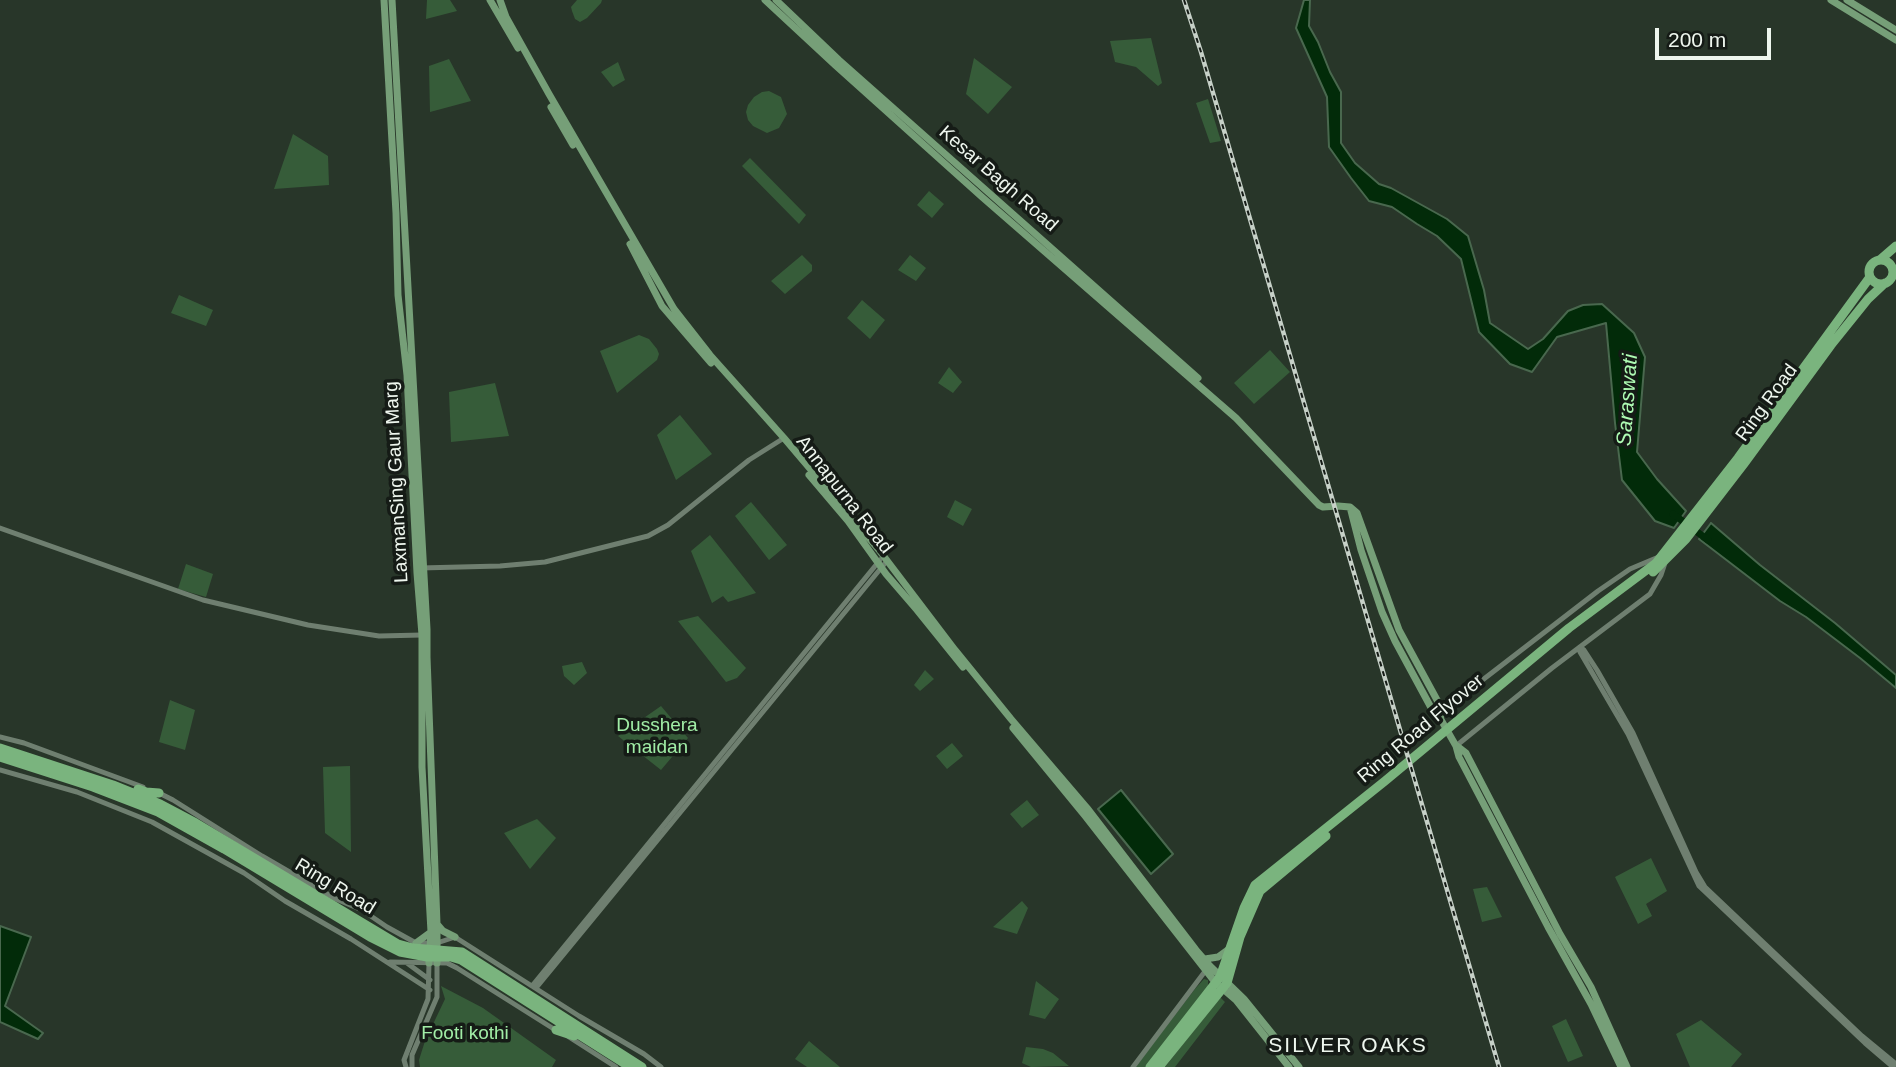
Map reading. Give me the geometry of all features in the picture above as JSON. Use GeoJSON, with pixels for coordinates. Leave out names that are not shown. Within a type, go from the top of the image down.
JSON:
{"type":"FeatureCollection","features":[{"type":"Feature","properties":{"kind":"highway"},"geometry":{"type":"LineString","coordinates":[[1881,260],[1890,263],[1895,269],[1892,279],[1878,284],[1870,277],[1872,264],[1881,260],[1896,246]]}},
{"type":"Feature","properties":{"kind":"highway"},"geometry":{"type":"LineString","coordinates":[[1699,514],[1870,277]]}},
{"type":"Feature","properties":{"kind":"highway","name":"Ring Road"},"geometry":{"type":"LineString","coordinates":[[1663,558],[1868,299],[1885,283]]}},
{"type":"Feature","properties":{"kind":"highway","name":"Ring Road Flyover"},"geometry":{"type":"LineString","coordinates":[[1230,948],[1255,892],[1571,630],[1663,558]]}},
{"type":"Feature","properties":{"kind":"highway","name":"Ring Road Flyover"},"geometry":{"type":"LineString","coordinates":[[1248,918],[1255,885],[1516,676]]}},
{"type":"Feature","properties":{"kind":"highway","name":"Ring Road"},"geometry":{"type":"LineString","coordinates":[[0,748],[113,785],[167,807],[224,845],[393,942],[406,947],[462,952],[559,1023],[630,1067]]}},
{"type":"Feature","properties":{"kind":"highway","name":"Ring Road"},"geometry":{"type":"LineString","coordinates":[[0,757],[132,801],[224,845]]}},
{"type":"Feature","properties":{"kind":"highway"},"geometry":{"type":"LineString","coordinates":[[113,785],[123,783],[146,792],[159,793]]}},
{"type":"Feature","properties":{"kind":"highway"},"geometry":{"type":"LineString","coordinates":[[192,831],[194,846]]}},
{"type":"Feature","properties":{"kind":"highway"},"geometry":{"type":"LineString","coordinates":[[1248,918],[1254,927]]}},
{"type":"Feature","properties":{"kind":"highway"},"geometry":{"type":"LineString","coordinates":[[1158,1067],[1221,982],[1248,918]]}},
{"type":"Feature","properties":{"kind":"highway"},"geometry":{"type":"LineString","coordinates":[[1150,1067],[1221,982],[1230,948]]}},
{"type":"Feature","properties":{"kind":"highway","name":"Ring Road"},"geometry":{"type":"LineString","coordinates":[[559,1023],[642,1067]]}},
{"type":"Feature","properties":{"kind":"main road","name":"LaxmanSing Gaur Marg"},"geometry":{"type":"LineString","coordinates":[[384,0],[390,53]]}},
{"type":"Feature","properties":{"kind":"main road","name":"LaxmanSing Gaur Marg"},"geometry":{"type":"LineString","coordinates":[[391,0],[390,53],[398,295],[407,374],[420,568],[437,924],[433,943]]}},
{"type":"Feature","properties":{"kind":"main road","name":"Annapurna Road"},"geometry":{"type":"LineString","coordinates":[[490,0],[601,191],[662,306],[782,439]]}},
{"type":"Feature","properties":{"kind":"main road","name":"Annapurna Road"},"geometry":{"type":"LineString","coordinates":[[500,0],[506,17],[549,94],[674,309],[882,562],[1206,970],[1244,999],[1299,1067]]}},
{"type":"Feature","properties":{"kind":"main road","name":"Kesar Bagh Road"},"geometry":{"type":"LineString","coordinates":[[765,0],[982,197],[1198,382]]}},
{"type":"Feature","properties":{"kind":"main road","name":"Kesar Bagh Road"},"geometry":{"type":"LineString","coordinates":[[776,0],[839,60],[1138,324],[1241,423],[1305,493],[1323,507],[1350,507],[1382,612],[1395,641],[1440,712]]}},
{"type":"Feature","properties":{"kind":"main road"},"geometry":{"type":"LineString","coordinates":[[1831,0],[1896,40]]}},
{"type":"Feature","properties":{"kind":"main road"},"geometry":{"type":"LineString","coordinates":[[1847,0],[1896,30]]}},
{"type":"Feature","properties":{"kind":"main road","name":"LaxmanSing Gaur Marg"},"geometry":{"type":"LineString","coordinates":[[420,568],[422,767],[433,963]]}},
{"type":"Feature","properties":{"kind":"main road","name":"Annapurna Road"},"geometry":{"type":"LineString","coordinates":[[953,652],[1087,808],[1289,1067]]}},
{"type":"Feature","properties":{"kind":"main road"},"geometry":{"type":"LineString","coordinates":[[1440,712],[1456,746],[1458,757],[1591,1004],[1621,1067]]}},
{"type":"Feature","properties":{"kind":"main road"},"geometry":{"type":"LineString","coordinates":[[1456,746],[1466,753],[1560,934],[1591,987],[1627,1067]]}},
{"type":"Feature","properties":{"kind":"main road"},"geometry":{"type":"LineString","coordinates":[[437,924],[443,931],[455,937]]}},
{"type":"Feature","properties":{"kind":"main road"},"geometry":{"type":"LineString","coordinates":[[416,943],[431,932]]}},
{"type":"Feature","properties":{"kind":"main road"},"geometry":{"type":"LineString","coordinates":[[1205,960],[1222,956],[1230,948]]}},
{"type":"Feature","properties":{"kind":"street"},"geometry":{"type":"LineString","coordinates":[[420,568],[545,562],[648,536],[667,525],[749,460],[782,439]]}},
{"type":"Feature","properties":{"kind":"street"},"geometry":{"type":"LineString","coordinates":[[0,528],[203,600],[308,625],[379,636],[422,635]]}},
{"type":"Feature","properties":{"kind":"street"},"geometry":{"type":"LineString","coordinates":[[1440,712],[1598,591],[1630,569],[1663,558],[1661,575],[1650,594],[1456,746]]}},
{"type":"Feature","properties":{"kind":"street"},"geometry":{"type":"LineString","coordinates":[[534,987],[882,562]]}},
{"type":"Feature","properties":{"kind":"street"},"geometry":{"type":"LineString","coordinates":[[1580,647],[1597,670],[1633,733],[1708,894],[1895,1065]]}},
{"type":"Feature","properties":{"kind":"street"},"geometry":{"type":"LineString","coordinates":[[0,737],[24,743],[159,793],[261,856],[336,899],[362,910],[416,943],[433,943],[455,937],[661,1067]]}},
{"type":"Feature","properties":{"kind":"street"},"geometry":{"type":"LineString","coordinates":[[0,770],[77,792],[152,822],[244,873],[430,990]]}},
{"type":"Feature","properties":{"kind":"street"},"geometry":{"type":"LineString","coordinates":[[388,962],[447,963],[559,1023],[616,1067]]}},
{"type":"Feature","properties":{"kind":"street"},"geometry":{"type":"LineString","coordinates":[[407,963],[430,980]]}},
{"type":"Feature","properties":{"kind":"street"},"geometry":{"type":"LineString","coordinates":[[406,1067],[404,1060],[428,999],[433,963]]}},
{"type":"Feature","properties":{"kind":"street"},"geometry":{"type":"LineString","coordinates":[[412,1067],[412,1055],[437,997],[433,963]]}},
{"type":"Feature","properties":{"kind":"street"},"geometry":{"type":"LineString","coordinates":[[1133,1067],[1206,970]]}},
{"type":"Feature","properties":{"kind":"green space"},"geometry":{"type":"Polygon","coordinates":[[[427,0],[450,0],[457,11],[426,19],[427,0]]]}},
{"type":"Feature","properties":{"kind":"green space"},"geometry":{"type":"Polygon","coordinates":[[[577,0],[602,0],[587,18],[580,22],[575,19],[571,7],[577,0]]]}},
{"type":"Feature","properties":{"kind":"green space"},"geometry":{"type":"Polygon","coordinates":[[[1151,38],[1162,83],[1158,86],[1136,67],[1115,62],[1110,41],[1151,38]]]}},
{"type":"Feature","properties":{"kind":"green space"},"geometry":{"type":"Polygon","coordinates":[[[974,58],[1012,87],[988,114],[966,94],[974,58]]]}},
{"type":"Feature","properties":{"kind":"green space"},"geometry":{"type":"Polygon","coordinates":[[[449,59],[471,101],[430,112],[429,66],[449,59]]]}},
{"type":"Feature","properties":{"kind":"green space"},"geometry":{"type":"Polygon","coordinates":[[[618,62],[625,80],[613,87],[601,72],[618,62]]]}},
{"type":"Feature","properties":{"kind":"green space"},"geometry":{"type":"Polygon","coordinates":[[[769,91],[781,97],[787,114],[779,128],[767,133],[753,126],[746,112],[754,97],[769,91]]]}},
{"type":"Feature","properties":{"kind":"green space"},"geometry":{"type":"Polygon","coordinates":[[[1208,99],[1221,141],[1210,143],[1196,103],[1208,99]]]}},
{"type":"Feature","properties":{"kind":"green space"},"geometry":{"type":"Polygon","coordinates":[[[293,134],[328,156],[329,185],[274,189],[293,134]]]}},
{"type":"Feature","properties":{"kind":"green space"},"geometry":{"type":"Polygon","coordinates":[[[750,158],[806,215],[799,224],[742,166],[750,158]]]}},
{"type":"Feature","properties":{"kind":"green space"},"geometry":{"type":"Polygon","coordinates":[[[929,191],[944,204],[932,218],[917,205],[929,191]]]}},
{"type":"Feature","properties":{"kind":"green space"},"geometry":{"type":"Polygon","coordinates":[[[802,255],[812,265],[812,271],[785,294],[771,281],[802,255]]]}},
{"type":"Feature","properties":{"kind":"green space"},"geometry":{"type":"Polygon","coordinates":[[[910,255],[926,268],[916,281],[898,270],[910,255]]]}},
{"type":"Feature","properties":{"kind":"green space"},"geometry":{"type":"Polygon","coordinates":[[[179,295],[213,310],[206,326],[171,313],[179,295]]]}},
{"type":"Feature","properties":{"kind":"green space"},"geometry":{"type":"Polygon","coordinates":[[[862,300],[885,320],[870,339],[847,318],[862,300]]]}},
{"type":"Feature","properties":{"kind":"green space"},"geometry":{"type":"Polygon","coordinates":[[[639,335],[649,339],[657,349],[657,360],[617,393],[600,351],[639,335]]]}},
{"type":"Feature","properties":{"kind":"green space"},"geometry":{"type":"Polygon","coordinates":[[[1270,350],[1290,372],[1254,404],[1234,383],[1270,350]]]}},
{"type":"Feature","properties":{"kind":"green space"},"geometry":{"type":"Polygon","coordinates":[[[949,367],[962,382],[953,393],[938,383],[949,367]]]}},
{"type":"Feature","properties":{"kind":"green space"},"geometry":{"type":"Polygon","coordinates":[[[495,383],[509,436],[451,442],[449,392],[495,383]]]}},
{"type":"Feature","properties":{"kind":"green space"},"geometry":{"type":"Polygon","coordinates":[[[680,415],[712,454],[676,480],[657,435],[680,415]]]}},
{"type":"Feature","properties":{"kind":"green space"},"geometry":{"type":"Polygon","coordinates":[[[955,500],[972,509],[963,526],[947,517],[955,500]]]}},
{"type":"Feature","properties":{"kind":"green space"},"geometry":{"type":"Polygon","coordinates":[[[751,502],[787,545],[769,560],[735,516],[751,502]]]}},
{"type":"Feature","properties":{"kind":"green space"},"geometry":{"type":"Polygon","coordinates":[[[710,535],[756,593],[728,602],[723,596],[712,603],[691,551],[710,535]]]}},
{"type":"Feature","properties":{"kind":"green space"},"geometry":{"type":"Polygon","coordinates":[[[186,564],[213,574],[206,597],[178,589],[186,564]]]}},
{"type":"Feature","properties":{"kind":"green space"},"geometry":{"type":"Polygon","coordinates":[[[698,616],[746,668],[737,678],[726,682],[678,621],[698,616]]]}},
{"type":"Feature","properties":{"kind":"green space"},"geometry":{"type":"Polygon","coordinates":[[[582,662],[587,673],[574,685],[564,676],[562,666],[582,662]]]}},
{"type":"Feature","properties":{"kind":"green space"},"geometry":{"type":"Polygon","coordinates":[[[925,670],[934,679],[920,691],[914,685],[925,670]]]}},
{"type":"Feature","properties":{"kind":"green space"},"geometry":{"type":"Polygon","coordinates":[[[170,700],[195,710],[185,750],[159,742],[170,700]]]}},
{"type":"Feature","properties":{"kind":"green space","name":"Dusshera maidan"},"geometry":{"type":"Polygon","coordinates":[[[661,706],[688,738],[661,770],[618,736],[661,706]]]}},
{"type":"Feature","properties":{"kind":"green space"},"geometry":{"type":"Polygon","coordinates":[[[952,743],[963,756],[947,769],[936,756],[952,743]]]}},
{"type":"Feature","properties":{"kind":"green space"},"geometry":{"type":"Polygon","coordinates":[[[350,766],[351,852],[325,833],[323,767],[350,766]]]}},
{"type":"Feature","properties":{"kind":"green space"},"geometry":{"type":"Polygon","coordinates":[[[1027,800],[1039,815],[1022,828],[1010,814],[1027,800]]]}},
{"type":"Feature","properties":{"kind":"green space"},"geometry":{"type":"Polygon","coordinates":[[[537,819],[556,838],[530,869],[504,833],[537,819]]]}},
{"type":"Feature","properties":{"kind":"green space"},"geometry":{"type":"Polygon","coordinates":[[[1651,858],[1667,891],[1646,904],[1652,916],[1638,924],[1615,877],[1651,858]]]}},
{"type":"Feature","properties":{"kind":"green space"},"geometry":{"type":"Polygon","coordinates":[[[1487,887],[1502,917],[1482,922],[1473,889],[1487,887]]]}},
{"type":"Feature","properties":{"kind":"green space"},"geometry":{"type":"Polygon","coordinates":[[[1022,901],[1028,908],[1017,934],[993,927],[1022,901]]]}},
{"type":"Feature","properties":{"kind":"green space"},"geometry":{"type":"Polygon","coordinates":[[[1204,979],[1208,980],[1208,987],[1147,1067],[1135,1067],[1195,989],[1204,979]]]}},
{"type":"Feature","properties":{"kind":"green space"},"geometry":{"type":"Polygon","coordinates":[[[1036,981],[1059,999],[1045,1019],[1029,1015],[1036,981]]]}},
{"type":"Feature","properties":{"kind":"green space","name":"Footi kothi"},"geometry":{"type":"Polygon","coordinates":[[[441,986],[483,1008],[556,1060],[552,1067],[420,1067],[419,1060],[425,1041],[445,999],[441,986]]]}},
{"type":"Feature","properties":{"kind":"green space"},"geometry":{"type":"Polygon","coordinates":[[[1220,997],[1225,1002],[1175,1067],[1165,1067],[1220,997]]]}},
{"type":"Feature","properties":{"kind":"green space"},"geometry":{"type":"Polygon","coordinates":[[[1566,1019],[1583,1056],[1568,1062],[1552,1026],[1566,1019]]]}},
{"type":"Feature","properties":{"kind":"green space"},"geometry":{"type":"Polygon","coordinates":[[[1701,1020],[1742,1054],[1731,1067],[1690,1067],[1676,1034],[1701,1020]]]}},
{"type":"Feature","properties":{"kind":"green space"},"geometry":{"type":"Polygon","coordinates":[[[809,1041],[840,1067],[807,1067],[795,1059],[809,1041]]]}},
{"type":"Feature","properties":{"kind":"green space"},"geometry":{"type":"Polygon","coordinates":[[[1026,1047],[1053,1053],[1069,1066],[1031,1067],[1022,1063],[1026,1047]]]}},
{"type":"Feature","properties":{"kind":"water"},"geometry":{"type":"Polygon","coordinates":[[[1304,0],[1310,0],[1309,26],[1341,92],[1341,143],[1355,163],[1379,184],[1447,219],[1468,236],[1484,290],[1490,323],[1528,349],[1543,339],[1568,311],[1583,305],[1602,304],[1634,333],[1645,357],[1637,452],[1686,511],[1674,528],[1655,521],[1622,480],[1606,323],[1557,337],[1532,372],[1510,364],[1479,332],[1461,259],[1437,236],[1392,207],[1369,201],[1329,147],[1327,97],[1296,28],[1304,0]]]}},
{"type":"Feature","properties":{"kind":"water"},"geometry":{"type":"Polygon","coordinates":[[[1711,523],[1896,675],[1896,688],[1806,617],[1780,601],[1699,539],[1711,523]]]}},
{"type":"Feature","properties":{"kind":"water"},"geometry":{"type":"Polygon","coordinates":[[[1121,790],[1173,854],[1151,874],[1098,809],[1121,790]]]}},
{"type":"Feature","properties":{"kind":"water"},"geometry":{"type":"Polygon","coordinates":[[[0,926],[31,937],[5,1006],[43,1033],[38,1039],[0,1022],[0,926]]]}},
{"type":"Feature","properties":{"kind":"waterway","name":"Saraswati"},"geometry":{"type":"LineString","coordinates":[[1673,514],[1708,540]]}},
{"type":"Feature","properties":{"kind":"railway"},"geometry":{"type":"LineString","coordinates":[[1184,0],[1499,1067]]}},
{"type":"Feature","properties":{"kind":"district","name":"SILVER OAKS"},"geometry":{"type":"Point","coordinates":[1348,1046]}}]}
